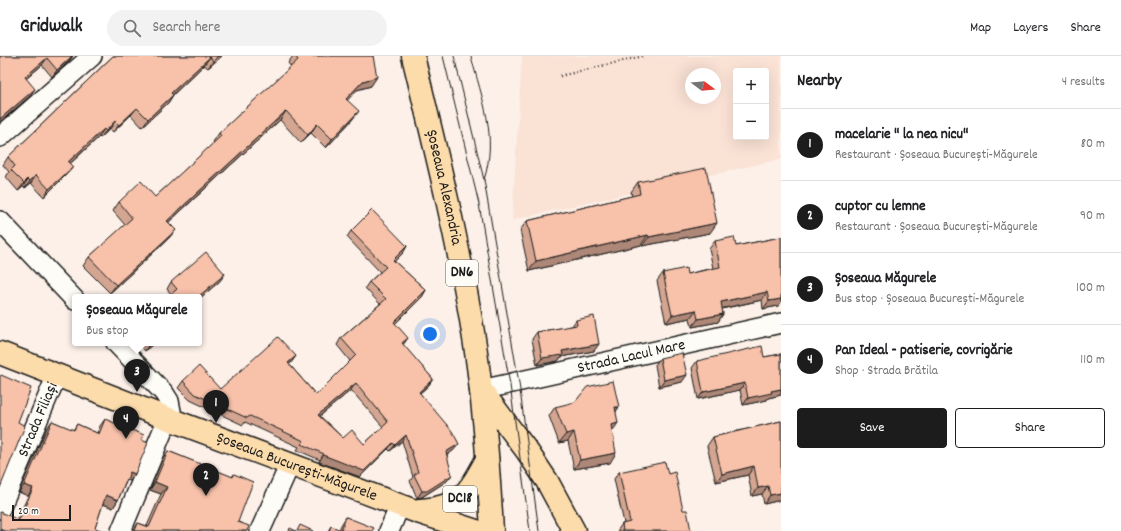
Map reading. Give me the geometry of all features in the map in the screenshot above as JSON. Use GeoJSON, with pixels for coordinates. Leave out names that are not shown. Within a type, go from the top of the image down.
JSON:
{"type":"FeatureCollection","features":[{"type":"Feature","properties":{"kind":"main road","name":"Șoseaua Alexandria"},"geometry":{"type":"LineString","coordinates":[[412,56],[460,261],[481,390],[492,531]]}},
{"type":"Feature","properties":{"kind":"main road","name":"Șoseaua București-Măgurele"},"geometry":{"type":"LineString","coordinates":[[0,353],[169,419],[407,508],[476,531]]}},
{"type":"Feature","properties":{"kind":"main road","name":"Șoseaua Alexandria"},"geometry":{"type":"LineString","coordinates":[[481,390],[527,451],[547,481],[574,531]]}},
{"type":"Feature","properties":{"kind":"main road","name":"DC18"},"geometry":{"type":"LineString","coordinates":[[407,508],[434,509],[457,502],[475,481],[487,460]]}},
{"type":"Feature","properties":{"kind":"main road","name":"Șoseaua București-Măgurele"},"geometry":{"type":"LineString","coordinates":[[407,508],[436,531]]}},
{"type":"Feature","properties":{"kind":"street"},"geometry":{"type":"LineString","coordinates":[[0,137],[92,56]]}},
{"type":"Feature","properties":{"kind":"street"},"geometry":{"type":"LineString","coordinates":[[0,221],[72,297]]}},
{"type":"Feature","properties":{"kind":"street","name":"Strada Lacul Mare"},"geometry":{"type":"LineString","coordinates":[[481,390],[781,323]]}},
{"type":"Feature","properties":{"kind":"street"},"geometry":{"type":"LineString","coordinates":[[119,346],[164,393],[170,406],[169,419],[121,531]]}},
{"type":"Feature","properties":{"kind":"street","name":"Strada Filiași"},"geometry":{"type":"LineString","coordinates":[[0,508],[56,375]]}},
{"type":"Feature","properties":{"kind":"street"},"geometry":{"type":"LineString","coordinates":[[260,531],[290,464]]}},
{"type":"Feature","properties":{"kind":"street"},"geometry":{"type":"LineString","coordinates":[[389,531],[407,508]]}},
{"type":"Feature","properties":{"kind":"path"},"geometry":{"type":"LineString","coordinates":[[560,76],[643,56]]}},
{"type":"Feature","properties":{"kind":"shaded area"},"geometry":{"type":"Polygon","coordinates":[[[522,56],[781,56],[781,159],[512,220],[522,56]]]}},
{"type":"Feature","properties":{"kind":"building"},"geometry":{"type":"Polygon","coordinates":[[[0,56],[72,56],[57,70],[47,58],[25,77],[35,89],[0,119],[0,56]]]}},
{"type":"Feature","properties":{"kind":"building"},"geometry":{"type":"Polygon","coordinates":[[[113,56],[218,56],[213,61],[210,57],[171,93],[173,95],[148,119],[137,108],[119,125],[115,121],[106,131],[104,129],[68,162],[73,167],[49,189],[36,175],[30,181],[28,179],[24,183],[11,170],[15,166],[8,157],[113,56]]]}},
{"type":"Feature","properties":{"kind":"building"},"geometry":{"type":"Polygon","coordinates":[[[295,56],[373,56],[377,77],[363,81],[346,99],[359,111],[332,139],[317,124],[308,135],[286,111],[167,221],[176,230],[116,285],[89,257],[132,218],[119,202],[141,181],[155,197],[221,136],[219,133],[298,60],[295,56]]]}},
{"type":"Feature","properties":{"kind":"building"},"geometry":{"type":"Polygon","coordinates":[[[706,168],[717,223],[649,237],[648,235],[536,261],[527,221],[640,194],[638,182],[706,168]]]}},
{"type":"Feature","properties":{"kind":"building"},"geometry":{"type":"Polygon","coordinates":[[[372,210],[407,246],[393,260],[426,290],[394,322],[408,338],[402,343],[433,379],[419,392],[452,431],[459,444],[446,452],[452,475],[427,491],[422,491],[414,475],[418,472],[406,435],[395,445],[393,443],[364,471],[323,455],[324,454],[301,444],[304,441],[250,416],[247,418],[195,394],[183,381],[199,366],[220,389],[278,337],[296,356],[288,363],[316,395],[356,355],[341,338],[386,299],[369,282],[386,267],[351,231],[372,210]],[[356,383],[318,415],[343,438],[352,430],[364,444],[388,422],[356,383]]]}},
{"type":"Feature","properties":{"kind":"building"},"geometry":{"type":"Polygon","coordinates":[[[734,237],[736,246],[781,237],[781,299],[769,301],[767,292],[721,302],[723,314],[698,319],[696,310],[672,315],[663,273],[686,268],[687,274],[720,267],[715,241],[734,237]]]}},
{"type":"Feature","properties":{"kind":"building"},"geometry":{"type":"Polygon","coordinates":[[[206,252],[225,274],[202,294],[171,294],[177,289],[171,282],[206,252]]]}},
{"type":"Feature","properties":{"kind":"building"},"geometry":{"type":"Polygon","coordinates":[[[594,316],[599,344],[562,351],[563,355],[542,358],[537,332],[577,325],[576,320],[594,316]]]}},
{"type":"Feature","properties":{"kind":"building"},"geometry":{"type":"Polygon","coordinates":[[[762,346],[764,357],[781,354],[781,389],[771,391],[772,393],[748,398],[745,383],[703,392],[697,361],[762,346]]]}},
{"type":"Feature","properties":{"kind":"building"},"geometry":{"type":"Polygon","coordinates":[[[682,353],[687,375],[664,380],[660,358],[682,353]]]}},
{"type":"Feature","properties":{"kind":"building"},"geometry":{"type":"Polygon","coordinates":[[[1,375],[31,388],[18,422],[25,426],[0,488],[0,377],[1,375]]]}},
{"type":"Feature","properties":{"kind":"building"},"geometry":{"type":"Polygon","coordinates":[[[613,381],[619,407],[615,407],[618,423],[611,425],[616,453],[580,460],[574,432],[566,434],[555,407],[575,402],[587,387],[613,381]]]}},
{"type":"Feature","properties":{"kind":"building"},"geometry":{"type":"Polygon","coordinates":[[[105,419],[144,435],[142,440],[148,443],[135,474],[130,472],[118,500],[106,495],[95,528],[104,531],[4,531],[0,529],[0,512],[19,520],[33,488],[24,485],[52,421],[74,430],[77,424],[99,434],[105,419]]]}},
{"type":"Feature","properties":{"kind":"building"},"geometry":{"type":"Polygon","coordinates":[[[781,421],[781,493],[770,495],[768,486],[758,488],[754,466],[722,474],[713,437],[781,421]]]}},
{"type":"Feature","properties":{"kind":"building"},"geometry":{"type":"Polygon","coordinates":[[[168,451],[233,477],[234,474],[253,482],[238,522],[249,526],[247,531],[135,531],[138,523],[149,527],[167,487],[155,482],[168,451]]]}},
{"type":"Feature","properties":{"kind":"building"},"geometry":{"type":"Polygon","coordinates":[[[665,462],[668,474],[675,472],[683,510],[687,510],[691,531],[623,531],[622,524],[630,522],[619,472],[665,462]]]}},
{"type":"Feature","properties":{"kind":"building"},"geometry":{"type":"Polygon","coordinates":[[[346,517],[374,528],[372,531],[329,531],[331,526],[341,530],[346,517]]]}},
{"type":"Feature","properties":{"kind":"building"},"geometry":{"type":"Polygon","coordinates":[[[300,525],[313,531],[297,531],[300,525]]]}},
{"type":"Feature","properties":{"kind":"building"},"geometry":{"type":"Polygon","coordinates":[[[290,528],[296,531],[289,531],[290,528]]]}},
{"type":"Feature","properties":{"kind":"tram line"},"geometry":{"type":"LineString","coordinates":[[443,56],[479,204],[510,385],[530,531]]}},
{"type":"Feature","properties":{"kind":"tram line"},"geometry":{"type":"LineString","coordinates":[[454,56],[484,180],[519,383],[539,531]]}},
{"type":"Feature","properties":{"kind":"tram line"},"geometry":{"type":"LineString","coordinates":[[471,56],[484,103],[489,133],[488,164],[484,180]]}},
{"type":"Feature","properties":{"kind":"place","name":"Șoseaua Măgurele"},"geometry":{"type":"Point","coordinates":[137,392]}},
{"type":"Feature","properties":{"kind":"place","name":"macelarie \" la nea nicu\""},"geometry":{"type":"Point","coordinates":[216,423]}},
{"type":"Feature","properties":{"kind":"place","name":"Pan Ideal - patiserie, covrigărie"},"geometry":{"type":"Point","coordinates":[126,439]}},
{"type":"Feature","properties":{"kind":"place","name":"cuptor cu lemne"},"geometry":{"type":"Point","coordinates":[206,496]}}]}
